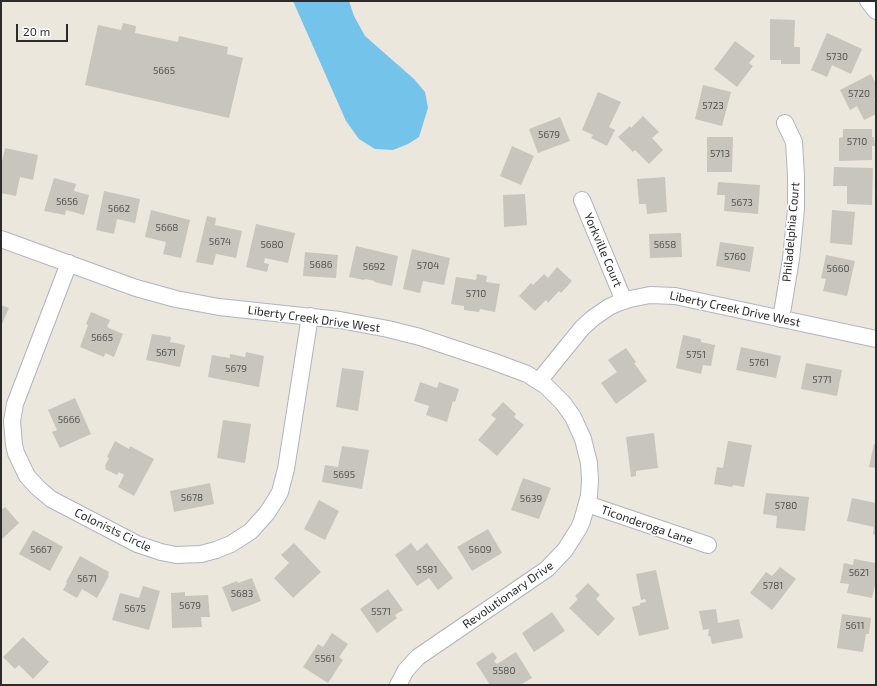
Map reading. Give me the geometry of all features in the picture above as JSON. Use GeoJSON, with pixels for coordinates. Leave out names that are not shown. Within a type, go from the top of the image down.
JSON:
{"type":"FeatureCollection","features":[{"type":"Feature","properties":{"kind":"street"},"geometry":{"type":"LineString","coordinates":[[868,1],[876,11]]}},
{"type":"Feature","properties":{"kind":"street","name":"Philadelphia Court"},"geometry":{"type":"LineString","coordinates":[[781,319],[791,259],[796,196],[794,142],[785,123]]}},
{"type":"Feature","properties":{"kind":"street","name":"Yorkville Court"},"geometry":{"type":"LineString","coordinates":[[582,200],[624,301]]}},
{"type":"Feature","properties":{"kind":"street","name":"Liberty Creek Drive West"},"geometry":{"type":"LineString","coordinates":[[1,239],[136,288],[181,300],[219,307],[310,316],[365,324],[420,337],[514,369],[539,381],[582,328],[593,318],[609,307],[624,301],[650,295],[675,296],[876,340]]}},
{"type":"Feature","properties":{"kind":"street","name":"Colonists Circle"},"geometry":{"type":"LineString","coordinates":[[69,263],[15,404],[12,421],[16,453],[27,476],[38,488],[51,498],[137,544],[161,552],[176,555],[196,554],[228,546],[251,531],[268,513],[280,492],[286,469],[310,316]]}},
{"type":"Feature","properties":{"kind":"street","name":"Revolutionary Drive"},"geometry":{"type":"LineString","coordinates":[[398,685],[406,670],[418,657],[547,569],[560,557],[579,528],[587,504],[590,488],[589,463],[583,439],[573,417],[563,403],[539,381]]}},
{"type":"Feature","properties":{"kind":"street","name":"Ticonderoga Lane"},"geometry":{"type":"LineString","coordinates":[[587,504],[708,545]]}},
{"type":"Feature","properties":{"kind":"water"},"geometry":{"type":"Polygon","coordinates":[[[293,1],[349,1],[354,16],[365,36],[414,79],[425,92],[428,108],[419,137],[408,144],[393,150],[375,149],[359,139],[346,121],[293,1]]]}},
{"type":"Feature","properties":{"kind":"building"},"geometry":{"type":"Polygon","coordinates":[[[770,19],[795,20],[794,47],[800,47],[800,64],[781,64],[781,60],[770,60],[770,19]]]}},
{"type":"Feature","properties":{"kind":"building"},"geometry":{"type":"Polygon","coordinates":[[[123,23],[136,26],[135,33],[178,42],[179,36],[228,47],[227,54],[243,58],[229,118],[85,85],[98,25],[121,30],[123,23]]]}},
{"type":"Feature","properties":{"kind":"building"},"geometry":{"type":"Polygon","coordinates":[[[827,33],[862,49],[851,74],[832,65],[827,77],[811,70],[827,33]]]}},
{"type":"Feature","properties":{"kind":"building"},"geometry":{"type":"Polygon","coordinates":[[[735,41],[755,56],[749,63],[753,66],[737,87],[714,69],[735,41]]]}},
{"type":"Feature","properties":{"kind":"building"},"geometry":{"type":"Polygon","coordinates":[[[871,74],[876,84],[876,98],[874,99],[876,104],[876,114],[864,120],[857,106],[850,110],[840,90],[871,74]]]}},
{"type":"Feature","properties":{"kind":"building"},"geometry":{"type":"Polygon","coordinates":[[[703,85],[731,92],[722,126],[695,119],[703,85]]]}},
{"type":"Feature","properties":{"kind":"building"},"geometry":{"type":"Polygon","coordinates":[[[598,92],[621,102],[609,127],[615,130],[607,146],[591,138],[593,135],[582,130],[598,92]]]}},
{"type":"Feature","properties":{"kind":"building"},"geometry":{"type":"Polygon","coordinates":[[[643,116],[659,132],[652,138],[663,150],[649,164],[635,150],[633,152],[618,137],[630,126],[631,128],[643,116]]]}},
{"type":"Feature","properties":{"kind":"building"},"geometry":{"type":"Polygon","coordinates":[[[560,117],[570,141],[538,153],[529,129],[560,117]]]}},
{"type":"Feature","properties":{"kind":"building"},"geometry":{"type":"Polygon","coordinates":[[[843,129],[872,129],[872,137],[874,137],[875,146],[872,146],[872,160],[839,161],[839,138],[843,137],[843,129]]]}},
{"type":"Feature","properties":{"kind":"building"},"geometry":{"type":"Polygon","coordinates":[[[707,137],[733,137],[732,172],[707,172],[707,137]]]}},
{"type":"Feature","properties":{"kind":"building"},"geometry":{"type":"Polygon","coordinates":[[[512,146],[534,156],[521,185],[500,176],[512,146]]]}},
{"type":"Feature","properties":{"kind":"building"},"geometry":{"type":"Polygon","coordinates":[[[5,148],[38,155],[33,180],[20,177],[16,196],[1,193],[1,166],[5,148]]]}},
{"type":"Feature","properties":{"kind":"building"},"geometry":{"type":"Polygon","coordinates":[[[834,167],[873,168],[872,205],[847,204],[847,186],[833,186],[834,167]]]}},
{"type":"Feature","properties":{"kind":"building"},"geometry":{"type":"Polygon","coordinates":[[[665,177],[667,212],[647,214],[646,204],[639,204],[637,179],[665,177]]]}},
{"type":"Feature","properties":{"kind":"building"},"geometry":{"type":"Polygon","coordinates":[[[54,178],[76,184],[74,191],[89,195],[84,215],[66,210],[65,215],[44,211],[54,178]]]}},
{"type":"Feature","properties":{"kind":"building"},"geometry":{"type":"Polygon","coordinates":[[[718,182],[760,185],[758,214],[724,211],[725,195],[717,195],[718,182]]]}},
{"type":"Feature","properties":{"kind":"building"},"geometry":{"type":"Polygon","coordinates":[[[104,191],[140,199],[135,223],[117,219],[114,234],[96,230],[104,191]]]}},
{"type":"Feature","properties":{"kind":"building"},"geometry":{"type":"Polygon","coordinates":[[[525,194],[527,225],[504,227],[503,195],[525,194]]]}},
{"type":"Feature","properties":{"kind":"building"},"geometry":{"type":"Polygon","coordinates":[[[151,210],[190,220],[181,258],[163,254],[166,242],[145,237],[151,210]]]}},
{"type":"Feature","properties":{"kind":"building"},"geometry":{"type":"Polygon","coordinates":[[[832,210],[855,212],[852,245],[830,243],[832,210]]]}},
{"type":"Feature","properties":{"kind":"building"},"geometry":{"type":"Polygon","coordinates":[[[207,216],[216,218],[215,225],[242,231],[236,258],[216,254],[213,265],[196,262],[207,216]]]}},
{"type":"Feature","properties":{"kind":"building"},"geometry":{"type":"Polygon","coordinates":[[[256,224],[295,233],[288,263],[265,258],[264,263],[269,264],[267,272],[246,267],[256,224]]]}},
{"type":"Feature","properties":{"kind":"building"},"geometry":{"type":"Polygon","coordinates":[[[681,233],[682,257],[650,258],[649,234],[681,233]]]}},
{"type":"Feature","properties":{"kind":"building"},"geometry":{"type":"Polygon","coordinates":[[[720,242],[754,247],[750,272],[716,266],[720,242]]]}},
{"type":"Feature","properties":{"kind":"building"},"geometry":{"type":"Polygon","coordinates":[[[356,246],[398,256],[392,286],[374,282],[375,281],[349,277],[356,246]]]}},
{"type":"Feature","properties":{"kind":"building"},"geometry":{"type":"Polygon","coordinates":[[[412,249],[450,258],[444,285],[423,281],[420,293],[403,289],[412,249]]]}},
{"type":"Feature","properties":{"kind":"building"},"geometry":{"type":"Polygon","coordinates":[[[305,252],[338,255],[336,278],[303,276],[305,252]]]}},
{"type":"Feature","properties":{"kind":"building"},"geometry":{"type":"Polygon","coordinates":[[[826,255],[855,261],[847,296],[823,291],[826,279],[821,278],[826,255]]]}},
{"type":"Feature","properties":{"kind":"building"},"geometry":{"type":"Polygon","coordinates":[[[557,267],[572,281],[561,293],[559,291],[548,303],[546,300],[535,311],[519,296],[531,283],[533,285],[544,274],[548,278],[557,267]]]}},
{"type":"Feature","properties":{"kind":"building"},"geometry":{"type":"Polygon","coordinates":[[[477,274],[487,276],[486,282],[500,284],[495,312],[480,309],[479,312],[464,310],[464,306],[451,304],[456,277],[476,280],[477,274]]]}},
{"type":"Feature","properties":{"kind":"building"},"geometry":{"type":"Polygon","coordinates":[[[1,305],[9,308],[1,326],[1,305]]]}},
{"type":"Feature","properties":{"kind":"building"},"geometry":{"type":"Polygon","coordinates":[[[91,312],[110,320],[107,327],[123,334],[114,357],[105,353],[104,357],[80,347],[91,312]]]}},
{"type":"Feature","properties":{"kind":"building"},"geometry":{"type":"Polygon","coordinates":[[[152,334],[171,337],[170,342],[185,345],[180,367],[146,360],[152,334]]]}},
{"type":"Feature","properties":{"kind":"building"},"geometry":{"type":"Polygon","coordinates":[[[683,335],[701,339],[701,342],[715,345],[711,366],[703,365],[701,374],[676,368],[683,335]]]}},
{"type":"Feature","properties":{"kind":"building"},"geometry":{"type":"Polygon","coordinates":[[[741,347],[781,356],[776,378],[736,370],[741,347]]]}},
{"type":"Feature","properties":{"kind":"building"},"geometry":{"type":"Polygon","coordinates":[[[626,348],[636,362],[634,363],[647,381],[616,404],[601,383],[617,372],[608,360],[626,348]]]}},
{"type":"Feature","properties":{"kind":"building"},"geometry":{"type":"Polygon","coordinates":[[[246,352],[264,356],[259,387],[208,377],[212,355],[230,358],[230,354],[245,357],[246,352]]]}},
{"type":"Feature","properties":{"kind":"building"},"geometry":{"type":"Polygon","coordinates":[[[806,363],[842,370],[837,396],[801,389],[806,363]]]}},
{"type":"Feature","properties":{"kind":"building"},"geometry":{"type":"Polygon","coordinates":[[[342,368],[364,371],[358,411],[336,407],[342,368]]]}},
{"type":"Feature","properties":{"kind":"building"},"geometry":{"type":"Polygon","coordinates":[[[420,382],[437,388],[439,382],[459,389],[455,402],[453,401],[447,422],[426,415],[429,406],[414,401],[420,382]]]}},
{"type":"Feature","properties":{"kind":"building"},"geometry":{"type":"Polygon","coordinates":[[[75,398],[91,434],[60,448],[52,432],[57,430],[48,410],[75,398]]]}},
{"type":"Feature","properties":{"kind":"building"},"geometry":{"type":"Polygon","coordinates":[[[503,402],[516,414],[514,417],[524,425],[497,456],[478,440],[496,419],[491,415],[503,402]]]}},
{"type":"Feature","properties":{"kind":"building"},"geometry":{"type":"Polygon","coordinates":[[[223,420],[251,424],[245,463],[217,458],[223,420]]]}},
{"type":"Feature","properties":{"kind":"building"},"geometry":{"type":"Polygon","coordinates":[[[654,433],[658,468],[636,471],[636,476],[631,477],[626,437],[654,433]]]}},
{"type":"Feature","properties":{"kind":"building"},"geometry":{"type":"Polygon","coordinates":[[[115,441],[129,449],[130,446],[154,459],[134,496],[118,487],[124,475],[119,472],[117,475],[105,469],[109,458],[107,457],[115,441]]]}},
{"type":"Feature","properties":{"kind":"building"},"geometry":{"type":"Polygon","coordinates":[[[728,441],[752,445],[744,487],[714,484],[717,467],[723,468],[728,441]]]}},
{"type":"Feature","properties":{"kind":"building"},"geometry":{"type":"Polygon","coordinates":[[[874,444],[876,444],[876,468],[869,467],[874,444]]]}},
{"type":"Feature","properties":{"kind":"building"},"geometry":{"type":"Polygon","coordinates":[[[342,446],[369,450],[362,489],[322,482],[325,465],[338,467],[342,446]]]}},
{"type":"Feature","properties":{"kind":"building"},"geometry":{"type":"Polygon","coordinates":[[[523,478],[551,488],[539,519],[511,510],[523,478]]]}},
{"type":"Feature","properties":{"kind":"building"},"geometry":{"type":"Polygon","coordinates":[[[210,483],[214,504],[174,512],[170,491],[210,483]]]}},
{"type":"Feature","properties":{"kind":"building"},"geometry":{"type":"Polygon","coordinates":[[[766,493],[809,497],[805,531],[776,528],[777,516],[763,514],[766,493]]]}},
{"type":"Feature","properties":{"kind":"building"},"geometry":{"type":"Polygon","coordinates":[[[852,498],[876,503],[876,535],[873,534],[874,527],[847,521],[852,498]]]}},
{"type":"Feature","properties":{"kind":"building"},"geometry":{"type":"Polygon","coordinates":[[[319,500],[339,511],[325,540],[304,529],[319,500]]]}},
{"type":"Feature","properties":{"kind":"building"},"geometry":{"type":"Polygon","coordinates":[[[5,507],[19,523],[1,540],[1,510],[5,507]]]}},
{"type":"Feature","properties":{"kind":"building"},"geometry":{"type":"Polygon","coordinates":[[[488,529],[502,553],[472,571],[457,547],[488,529]]]}},
{"type":"Feature","properties":{"kind":"building"},"geometry":{"type":"Polygon","coordinates":[[[33,530],[63,547],[50,571],[19,554],[33,530]]]}},
{"type":"Feature","properties":{"kind":"building"},"geometry":{"type":"Polygon","coordinates":[[[294,543],[321,572],[293,598],[274,578],[289,563],[281,555],[294,543]]]}},
{"type":"Feature","properties":{"kind":"building"},"geometry":{"type":"Polygon","coordinates":[[[411,543],[417,551],[427,543],[453,578],[438,590],[429,578],[417,586],[395,555],[411,543]]]}},
{"type":"Feature","properties":{"kind":"building"},"geometry":{"type":"Polygon","coordinates":[[[80,556],[109,572],[109,576],[97,598],[82,589],[77,598],[63,590],[80,556]]]}},
{"type":"Feature","properties":{"kind":"building"},"geometry":{"type":"Polygon","coordinates":[[[854,559],[876,563],[876,581],[872,598],[847,593],[849,584],[840,583],[844,563],[853,565],[854,559]]]}},
{"type":"Feature","properties":{"kind":"building"},"geometry":{"type":"Polygon","coordinates":[[[780,567],[796,579],[772,610],[750,593],[766,572],[772,576],[780,567]]]}},
{"type":"Feature","properties":{"kind":"building"},"geometry":{"type":"Polygon","coordinates":[[[656,570],[669,629],[639,636],[632,607],[646,602],[645,599],[641,600],[636,574],[656,570]]]}},
{"type":"Feature","properties":{"kind":"building"},"geometry":{"type":"Polygon","coordinates":[[[252,578],[261,601],[232,612],[222,587],[237,581],[238,583],[252,578]]]}},
{"type":"Feature","properties":{"kind":"building"},"geometry":{"type":"Polygon","coordinates":[[[588,583],[600,595],[596,599],[615,619],[598,636],[569,608],[578,599],[575,596],[588,583]]]}},
{"type":"Feature","properties":{"kind":"building"},"geometry":{"type":"Polygon","coordinates":[[[143,586],[160,591],[149,630],[112,620],[120,593],[139,598],[143,586]]]}},
{"type":"Feature","properties":{"kind":"building"},"geometry":{"type":"Polygon","coordinates":[[[388,589],[403,610],[395,615],[397,618],[377,633],[360,609],[388,589]]]}},
{"type":"Feature","properties":{"kind":"building"},"geometry":{"type":"Polygon","coordinates":[[[185,592],[185,596],[208,595],[210,617],[201,617],[202,627],[172,628],[171,593],[185,592]]]}},
{"type":"Feature","properties":{"kind":"building"},"geometry":{"type":"Polygon","coordinates":[[[716,609],[718,623],[739,619],[743,638],[712,644],[710,636],[708,636],[709,629],[703,630],[699,611],[716,609]]]}},
{"type":"Feature","properties":{"kind":"building"},"geometry":{"type":"Polygon","coordinates":[[[552,612],[565,631],[534,652],[522,633],[552,612]]]}},
{"type":"Feature","properties":{"kind":"building"},"geometry":{"type":"Polygon","coordinates":[[[842,614],[871,618],[869,634],[866,634],[863,652],[837,648],[842,614]]]}},
{"type":"Feature","properties":{"kind":"building"},"geometry":{"type":"Polygon","coordinates":[[[332,633],[348,644],[339,657],[343,660],[328,683],[303,667],[318,644],[323,647],[332,633]]]}},
{"type":"Feature","properties":{"kind":"building"},"geometry":{"type":"Polygon","coordinates":[[[23,637],[49,662],[33,679],[19,665],[15,669],[3,657],[23,637]]]}},
{"type":"Feature","properties":{"kind":"building"},"geometry":{"type":"Polygon","coordinates":[[[493,652],[497,658],[494,661],[497,664],[516,652],[532,678],[520,685],[490,685],[476,663],[493,652]]]}}]}
